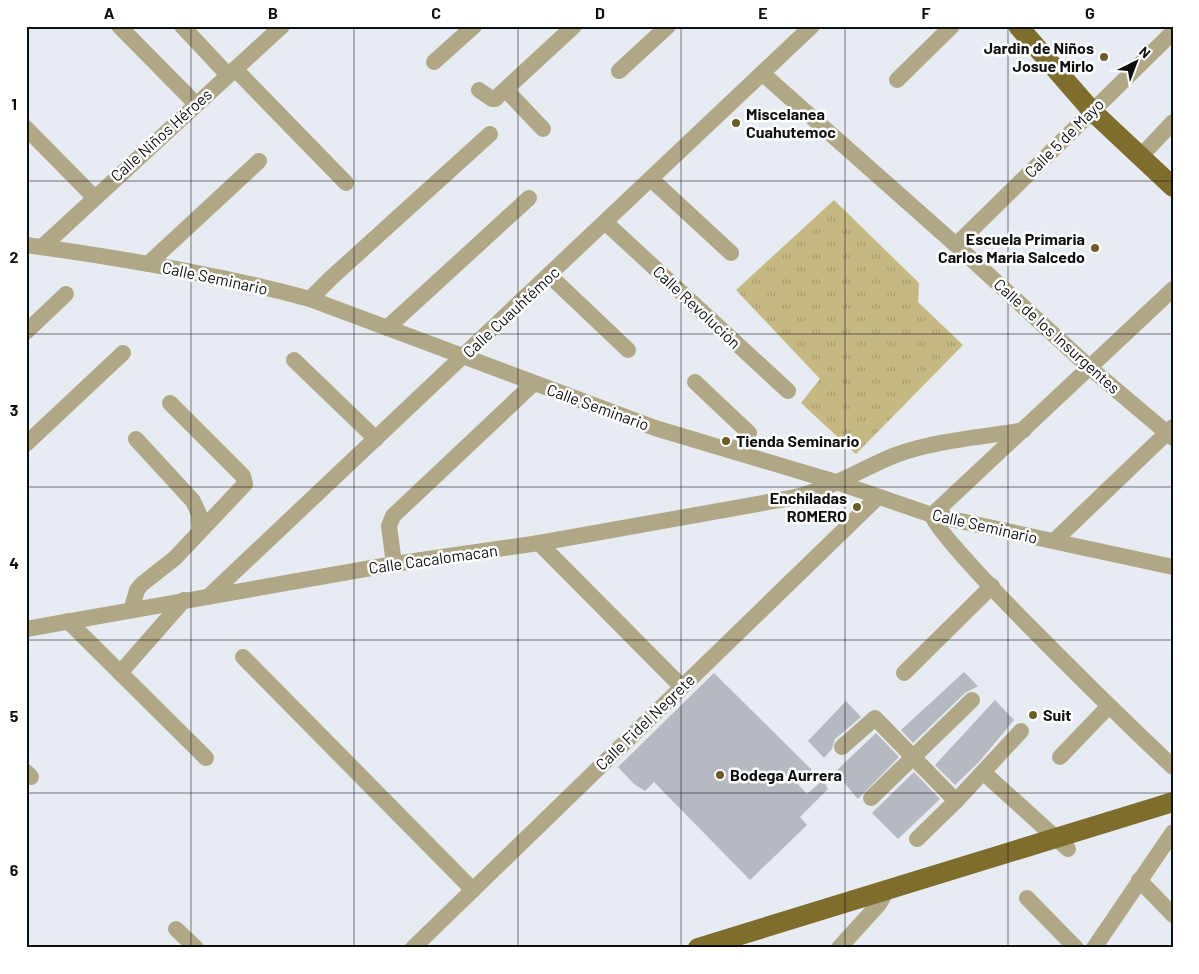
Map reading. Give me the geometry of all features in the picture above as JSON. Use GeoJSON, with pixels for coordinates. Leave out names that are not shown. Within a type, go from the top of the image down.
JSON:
{"type":"FeatureCollection","features":[{"type":"Feature","properties":{"kind":"main road"},"geometry":{"type":"LineString","coordinates":[[1024,28],[1092,110],[1173,187]]}},
{"type":"Feature","properties":{"kind":"main road"},"geometry":{"type":"LineString","coordinates":[[1062,844],[1173,802]]}},
{"type":"Feature","properties":{"kind":"main road"},"geometry":{"type":"LineString","coordinates":[[698,948],[883,897],[1062,844],[1173,816]]}},
{"type":"Feature","properties":{"kind":"main road"},"geometry":{"type":"LineString","coordinates":[[740,948],[883,897]]}},
{"type":"Feature","properties":{"kind":"street"},"geometry":{"type":"LineString","coordinates":[[119,26],[196,104]]}},
{"type":"Feature","properties":{"kind":"street"},"geometry":{"type":"LineString","coordinates":[[182,26],[346,183]]}},
{"type":"Feature","properties":{"kind":"street","name":"Calle Niños Héroes"},"geometry":{"type":"LineString","coordinates":[[34,246],[94,197],[282,26]]}},
{"type":"Feature","properties":{"kind":"street"},"geometry":{"type":"LineString","coordinates":[[434,62],[474,26]]}},
{"type":"Feature","properties":{"kind":"street"},"geometry":{"type":"LineString","coordinates":[[479,90],[493,100],[574,26]]}},
{"type":"Feature","properties":{"kind":"street"},"geometry":{"type":"LineString","coordinates":[[619,71],[668,26]]}},
{"type":"Feature","properties":{"kind":"street"},"geometry":{"type":"LineString","coordinates":[[897,80],[952,26]]}},
{"type":"Feature","properties":{"kind":"street","name":"Calle Cuauhtémoc"},"geometry":{"type":"LineString","coordinates":[[209,596],[652,180],[763,74],[807,28]]}},
{"type":"Feature","properties":{"kind":"street","name":"Calle 5 de Mayo"},"geometry":{"type":"LineString","coordinates":[[956,245],[1173,32]]}},
{"type":"Feature","properties":{"kind":"street","name":"Calle de los Insurgentes"},"geometry":{"type":"LineString","coordinates":[[763,74],[1089,366],[1171,432]]}},
{"type":"Feature","properties":{"kind":"street"},"geometry":{"type":"LineString","coordinates":[[506,90],[543,129]]}},
{"type":"Feature","properties":{"kind":"street"},"geometry":{"type":"LineString","coordinates":[[1140,157],[1173,122]]}},
{"type":"Feature","properties":{"kind":"street"},"geometry":{"type":"LineString","coordinates":[[26,128],[94,197]]}},
{"type":"Feature","properties":{"kind":"street"},"geometry":{"type":"LineString","coordinates":[[310,300],[331,278],[490,134]]}},
{"type":"Feature","properties":{"kind":"street"},"geometry":{"type":"LineString","coordinates":[[148,264],[260,161]]}},
{"type":"Feature","properties":{"kind":"street"},"geometry":{"type":"LineString","coordinates":[[652,180],[731,253]]}},
{"type":"Feature","properties":{"kind":"street"},"geometry":{"type":"LineString","coordinates":[[387,328],[528,198]]}},
{"type":"Feature","properties":{"kind":"street","name":"Calle Revolución"},"geometry":{"type":"LineString","coordinates":[[606,223],[788,391]]}},
{"type":"Feature","properties":{"kind":"street","name":"Calle Seminario"},"geometry":{"type":"LineString","coordinates":[[34,246],[148,264],[270,288],[310,300],[655,428],[839,483],[932,515],[1173,567]]}},
{"type":"Feature","properties":{"kind":"street"},"geometry":{"type":"LineString","coordinates":[[550,276],[628,350]]}},
{"type":"Feature","properties":{"kind":"street"},"geometry":{"type":"LineString","coordinates":[[1173,289],[932,515],[939,530],[992,586],[1109,706],[1173,767]]}},
{"type":"Feature","properties":{"kind":"street"},"geometry":{"type":"LineString","coordinates":[[26,332],[66,294]]}},
{"type":"Feature","properties":{"kind":"street"},"geometry":{"type":"LineString","coordinates":[[26,444],[123,353]]}},
{"type":"Feature","properties":{"kind":"street"},"geometry":{"type":"LineString","coordinates":[[294,360],[376,439]]}},
{"type":"Feature","properties":{"kind":"street"},"geometry":{"type":"LineString","coordinates":[[695,382],[749,433],[735,451]]}},
{"type":"Feature","properties":{"kind":"street"},"geometry":{"type":"LineString","coordinates":[[394,564],[389,526],[393,516],[533,384]]}},
{"type":"Feature","properties":{"kind":"street"},"geometry":{"type":"LineString","coordinates":[[132,608],[137,590],[142,584],[175,558],[242,488],[245,480],[170,403]]}},
{"type":"Feature","properties":{"kind":"street","name":"Calle Cacalomacan"},"geometry":{"type":"LineString","coordinates":[[26,628],[132,608],[394,564],[539,543],[791,498],[813,493],[839,483],[893,456],[914,450],[1024,430]]}},
{"type":"Feature","properties":{"kind":"street"},"geometry":{"type":"LineString","coordinates":[[1054,542],[1171,432]]}},
{"type":"Feature","properties":{"kind":"street"},"geometry":{"type":"LineString","coordinates":[[136,439],[193,500],[199,514],[200,531]]}},
{"type":"Feature","properties":{"kind":"street","name":"Calle Fidel Negrete"},"geometry":{"type":"LineString","coordinates":[[413,948],[878,497]]}},
{"type":"Feature","properties":{"kind":"street"},"geometry":{"type":"LineString","coordinates":[[539,543],[681,686]]}},
{"type":"Feature","properties":{"kind":"street"},"geometry":{"type":"LineString","coordinates":[[904,673],[992,586]]}},
{"type":"Feature","properties":{"kind":"street"},"geometry":{"type":"LineString","coordinates":[[120,673],[184,600]]}},
{"type":"Feature","properties":{"kind":"street"},"geometry":{"type":"LineString","coordinates":[[68,621],[206,758]]}},
{"type":"Feature","properties":{"kind":"street"},"geometry":{"type":"LineString","coordinates":[[243,657],[473,890]]}},
{"type":"Feature","properties":{"kind":"street"},"geometry":{"type":"LineString","coordinates":[[871,798],[972,700]]}},
{"type":"Feature","properties":{"kind":"street"},"geometry":{"type":"LineString","coordinates":[[1060,757],[1109,706]]}},
{"type":"Feature","properties":{"kind":"street"},"geometry":{"type":"LineString","coordinates":[[842,747],[875,718],[956,801]]}},
{"type":"Feature","properties":{"kind":"street"},"geometry":{"type":"LineString","coordinates":[[917,839],[956,801],[1021,731]]}},
{"type":"Feature","properties":{"kind":"street"},"geometry":{"type":"LineString","coordinates":[[983,772],[1062,844]]}},
{"type":"Feature","properties":{"kind":"street"},"geometry":{"type":"LineString","coordinates":[[1099,946],[1138,880],[1173,832]]}},
{"type":"Feature","properties":{"kind":"street"},"geometry":{"type":"LineString","coordinates":[[1138,880],[1173,915]]}},
{"type":"Feature","properties":{"kind":"street"},"geometry":{"type":"LineString","coordinates":[[839,948],[883,897]]}},
{"type":"Feature","properties":{"kind":"street"},"geometry":{"type":"LineString","coordinates":[[1027,898],[1076,948]]}},
{"type":"Feature","properties":{"kind":"street"},"geometry":{"type":"LineString","coordinates":[[176,929],[196,948]]}},
{"type":"Feature","properties":{"kind":"green space"},"geometry":{"type":"Polygon","coordinates":[[[834,200],[919,283],[918,302],[963,345],[856,454],[801,403],[820,379],[736,290],[834,200]]]}},
{"type":"Feature","properties":{"kind":"building"},"geometry":{"type":"Polygon","coordinates":[[[964,672],[978,686],[965,693],[913,743],[901,730],[964,672]]]}},
{"type":"Feature","properties":{"kind":"building","name":"Bodega Aurrera"},"geometry":{"type":"Polygon","coordinates":[[[714,673],[812,770],[798,784],[807,794],[823,780],[828,789],[800,817],[807,825],[750,880],[654,782],[645,791],[634,784],[618,767],[714,673]]]}},
{"type":"Feature","properties":{"kind":"building"},"geometry":{"type":"Polygon","coordinates":[[[995,700],[1014,720],[979,762],[955,785],[935,765],[995,700]]]}},
{"type":"Feature","properties":{"kind":"building"},"geometry":{"type":"Polygon","coordinates":[[[846,701],[861,717],[835,739],[832,749],[824,758],[808,741],[846,701]]]}},
{"type":"Feature","properties":{"kind":"building"},"geometry":{"type":"Polygon","coordinates":[[[876,733],[899,757],[858,799],[835,772],[876,733]]]}},
{"type":"Feature","properties":{"kind":"building"},"geometry":{"type":"Polygon","coordinates":[[[914,772],[940,799],[898,839],[872,813],[914,772]]]}},
{"type":"Feature","properties":{"kind":"place","name":"Jardin de Niños Josue Mirlo"},"geometry":{"type":"Point","coordinates":[1104,57]}},
{"type":"Feature","properties":{"kind":"place","name":"Miscelanea Cuahutemoc"},"geometry":{"type":"Point","coordinates":[736,123]}},
{"type":"Feature","properties":{"kind":"place","name":"Escuela Primaria Carlos Maria Salcedo"},"geometry":{"type":"Point","coordinates":[1095,248]}},
{"type":"Feature","properties":{"kind":"place","name":"Tienda Seminario"},"geometry":{"type":"Point","coordinates":[726,441]}},
{"type":"Feature","properties":{"kind":"place","name":"Enchiladas ROMERO"},"geometry":{"type":"Point","coordinates":[857,507]}},
{"type":"Feature","properties":{"kind":"place","name":"Suit"},"geometry":{"type":"Point","coordinates":[1033,715]}},
{"type":"Feature","properties":{"kind":"place","name":"Bodega Aurrera"},"geometry":{"type":"Point","coordinates":[720,775]}}]}
